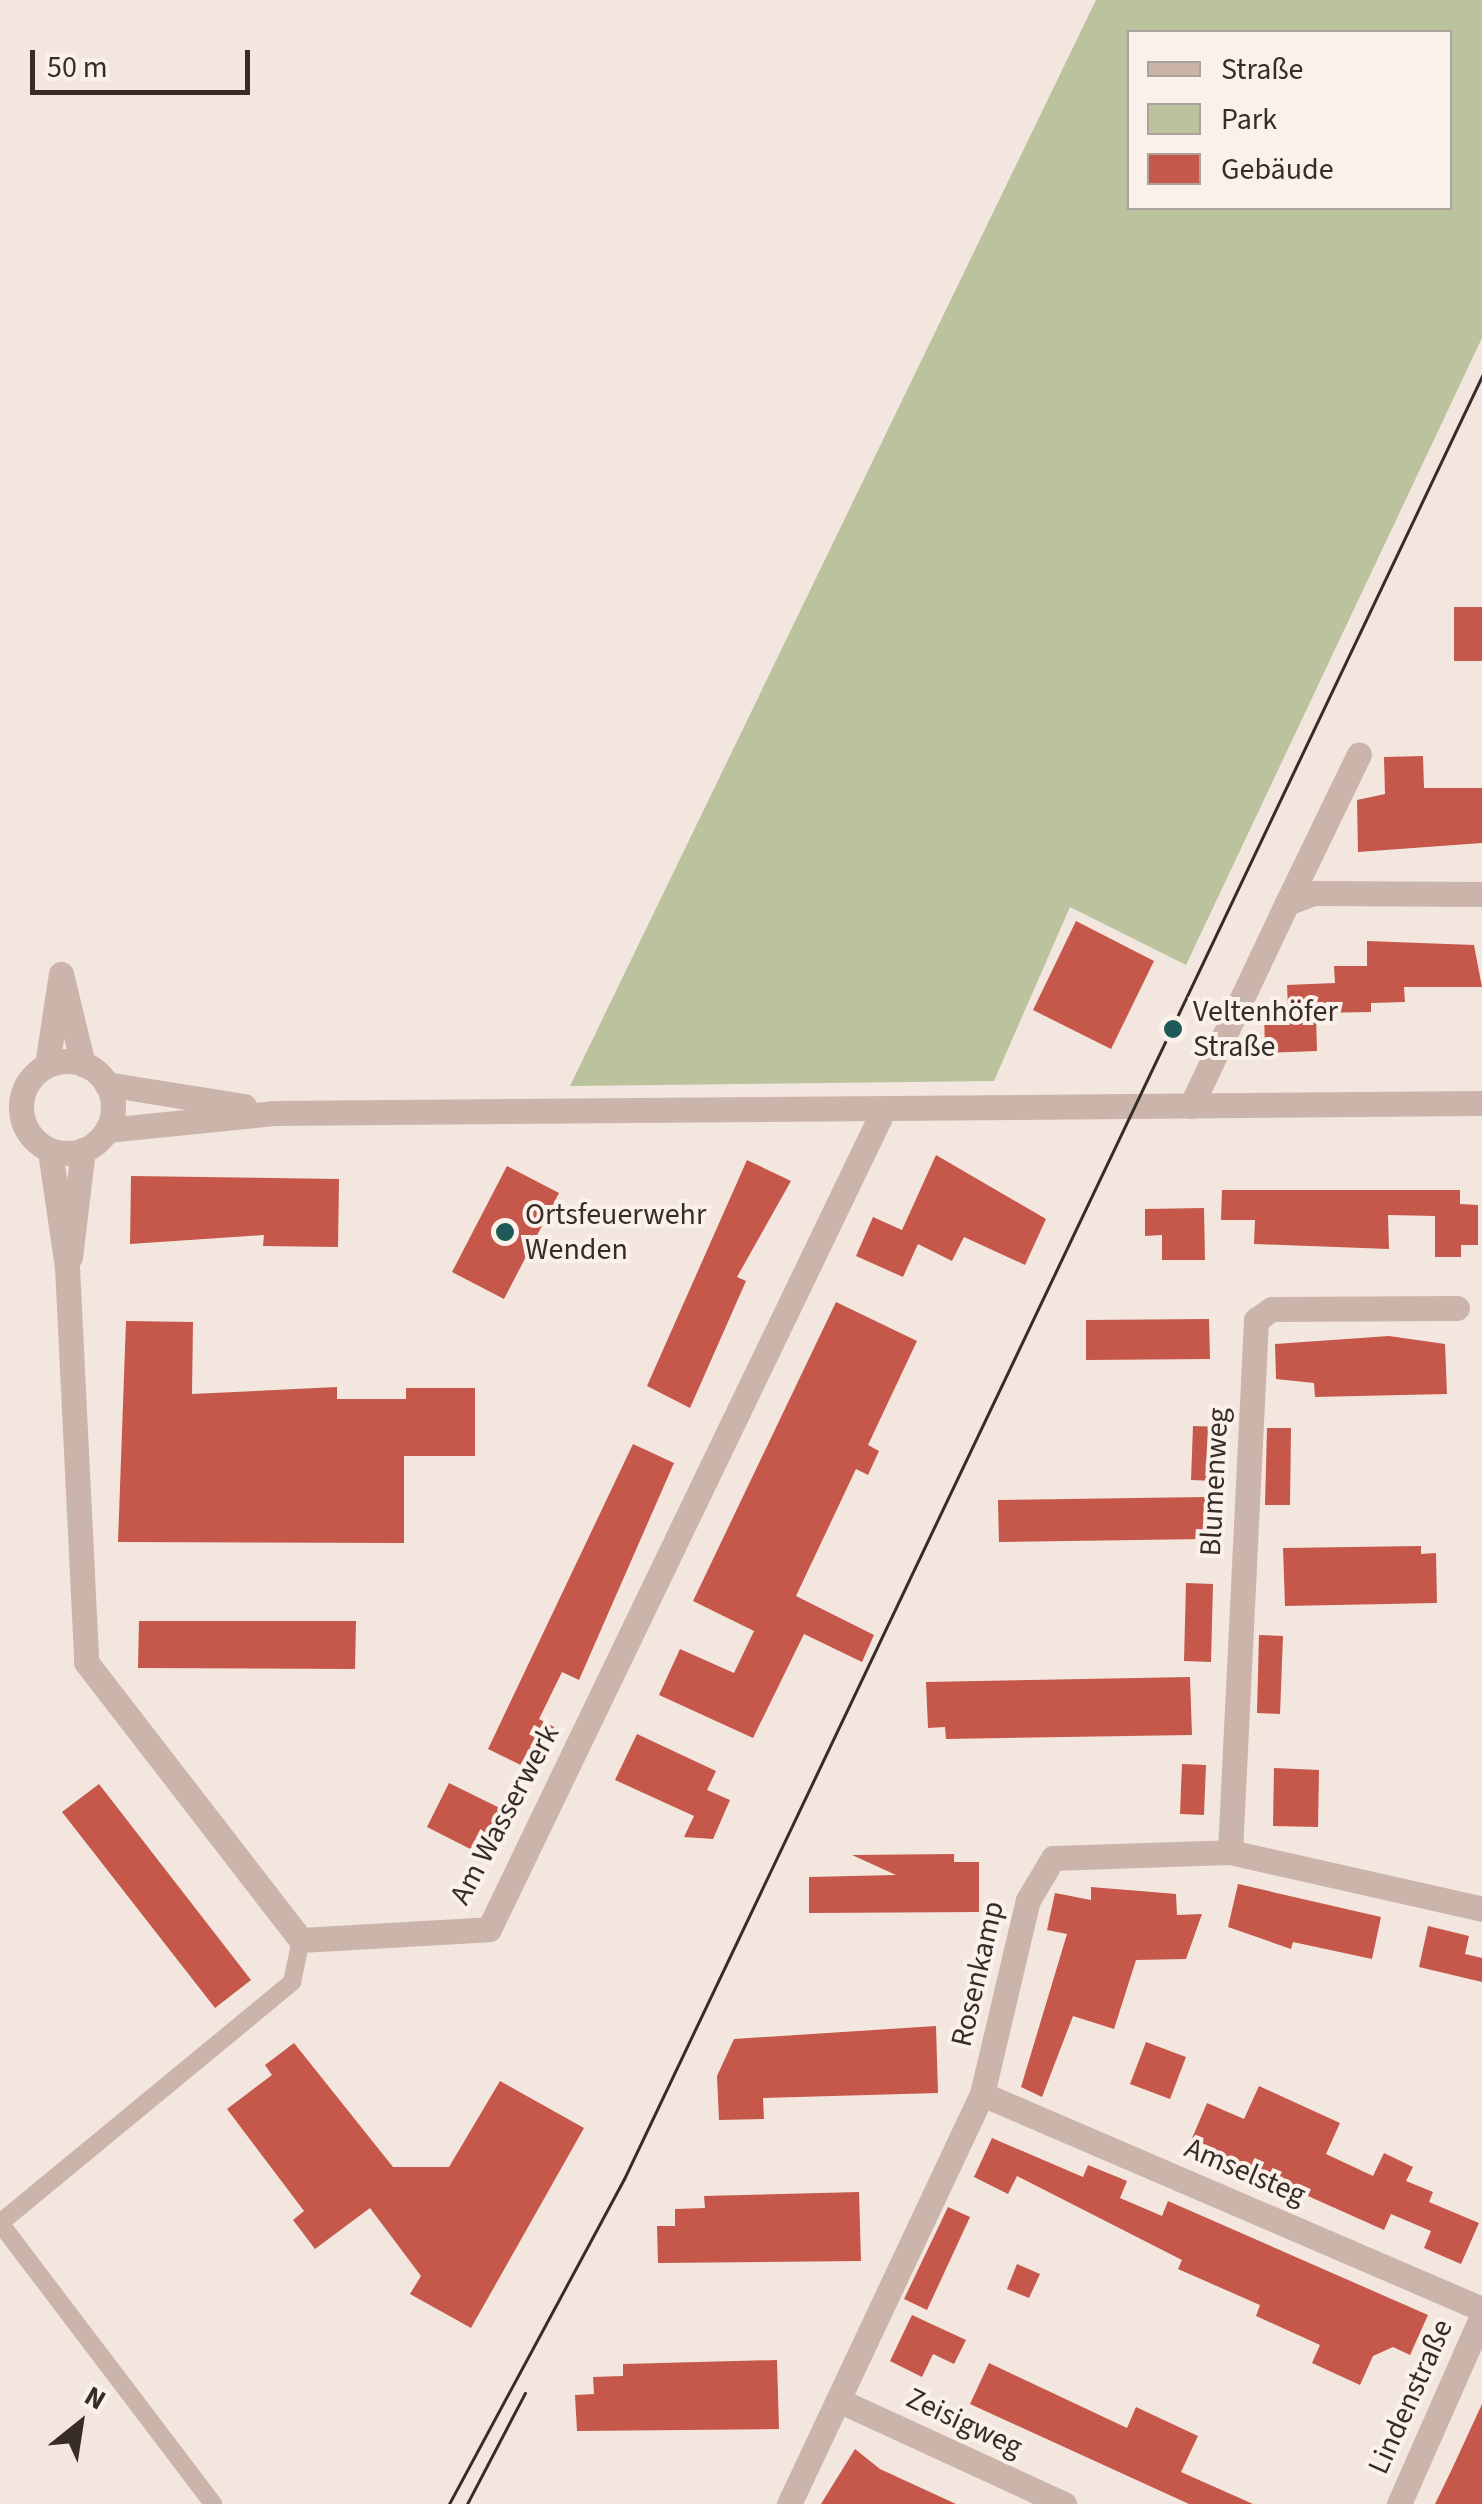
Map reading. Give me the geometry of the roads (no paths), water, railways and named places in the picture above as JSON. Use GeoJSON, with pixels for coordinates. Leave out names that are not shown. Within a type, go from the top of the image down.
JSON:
{"type":"FeatureCollection","features":[{"type":"Feature","properties":{"kind":"street"},"geometry":{"type":"LineString","coordinates":[[1191,1106],[1359,754]]}},
{"type":"Feature","properties":{"kind":"street"},"geometry":{"type":"LineString","coordinates":[[1287,903],[1312,894],[1482,894]]}},
{"type":"Feature","properties":{"kind":"street"},"geometry":{"type":"LineString","coordinates":[[0,1092],[26,1086],[47,1065],[61,974],[82,1064],[106,1084],[273,1112]]}},
{"type":"Feature","properties":{"kind":"street"},"geometry":{"type":"LineString","coordinates":[[47,1065],[82,1064]]}},
{"type":"Feature","properties":{"kind":"street"},"geometry":{"type":"LineString","coordinates":[[106,1084],[107,1130]]}},
{"type":"Feature","properties":{"kind":"street"},"geometry":{"type":"LineString","coordinates":[[26,1086],[28,1132]]}},
{"type":"Feature","properties":{"kind":"street"},"geometry":{"type":"LineString","coordinates":[[50,1151],[83,1150],[107,1130],[273,1112],[884,1110],[1482,1102]]}},
{"type":"Feature","properties":{"kind":"street","name":"Am Wasserwerk"},"geometry":{"type":"LineString","coordinates":[[301,1940],[489,1929],[884,1110]]}},
{"type":"Feature","properties":{"kind":"street"},"geometry":{"type":"LineString","coordinates":[[0,1129],[28,1132],[50,1151],[67,1266],[86,1662],[301,1940]]}},
{"type":"Feature","properties":{"kind":"street"},"geometry":{"type":"LineString","coordinates":[[67,1266],[83,1150]]}},
{"type":"Feature","properties":{"kind":"street","name":"Blumenweg"},"geometry":{"type":"LineString","coordinates":[[1230,1852],[1256,1320],[1272,1309],[1458,1308]]}},
{"type":"Feature","properties":{"kind":"street","name":"Rosenkamp"},"geometry":{"type":"LineString","coordinates":[[790,2504],[982,2094],[1028,1900],[1053,1858],[1230,1852],[1482,1908]]}},
{"type":"Feature","properties":{"kind":"street","name":"Amselsteg"},"geometry":{"type":"LineString","coordinates":[[982,2094],[1482,2313]]}},
{"type":"Feature","properties":{"kind":"street","name":"Lindenstraße"},"geometry":{"type":"LineString","coordinates":[[1399,2504],[1482,2313]]}},
{"type":"Feature","properties":{"kind":"street","name":"Zeisigweg"},"geometry":{"type":"LineString","coordinates":[[838,2400],[1064,2504]]}},
{"type":"Feature","properties":{"kind":"lane"},"geometry":{"type":"LineString","coordinates":[[213,2504],[0,2223],[292,1982],[301,1940]]}},
{"type":"Feature","properties":{"kind":"tram line"},"geometry":{"type":"LineString","coordinates":[[449,2504],[624,2179],[1482,376]]}},
{"type":"Feature","properties":{"kind":"tram line"},"geometry":{"type":"LineString","coordinates":[[467,2504],[525,2393]]}},
{"type":"Feature","properties":{"kind":"place","name":"Veltenhöfer Straße"},"geometry":{"type":"Point","coordinates":[1173,1029]}},
{"type":"Feature","properties":{"kind":"place","name":"Ortsfeuerwehr Wenden"},"geometry":{"type":"Point","coordinates":[505,1232]}}]}
